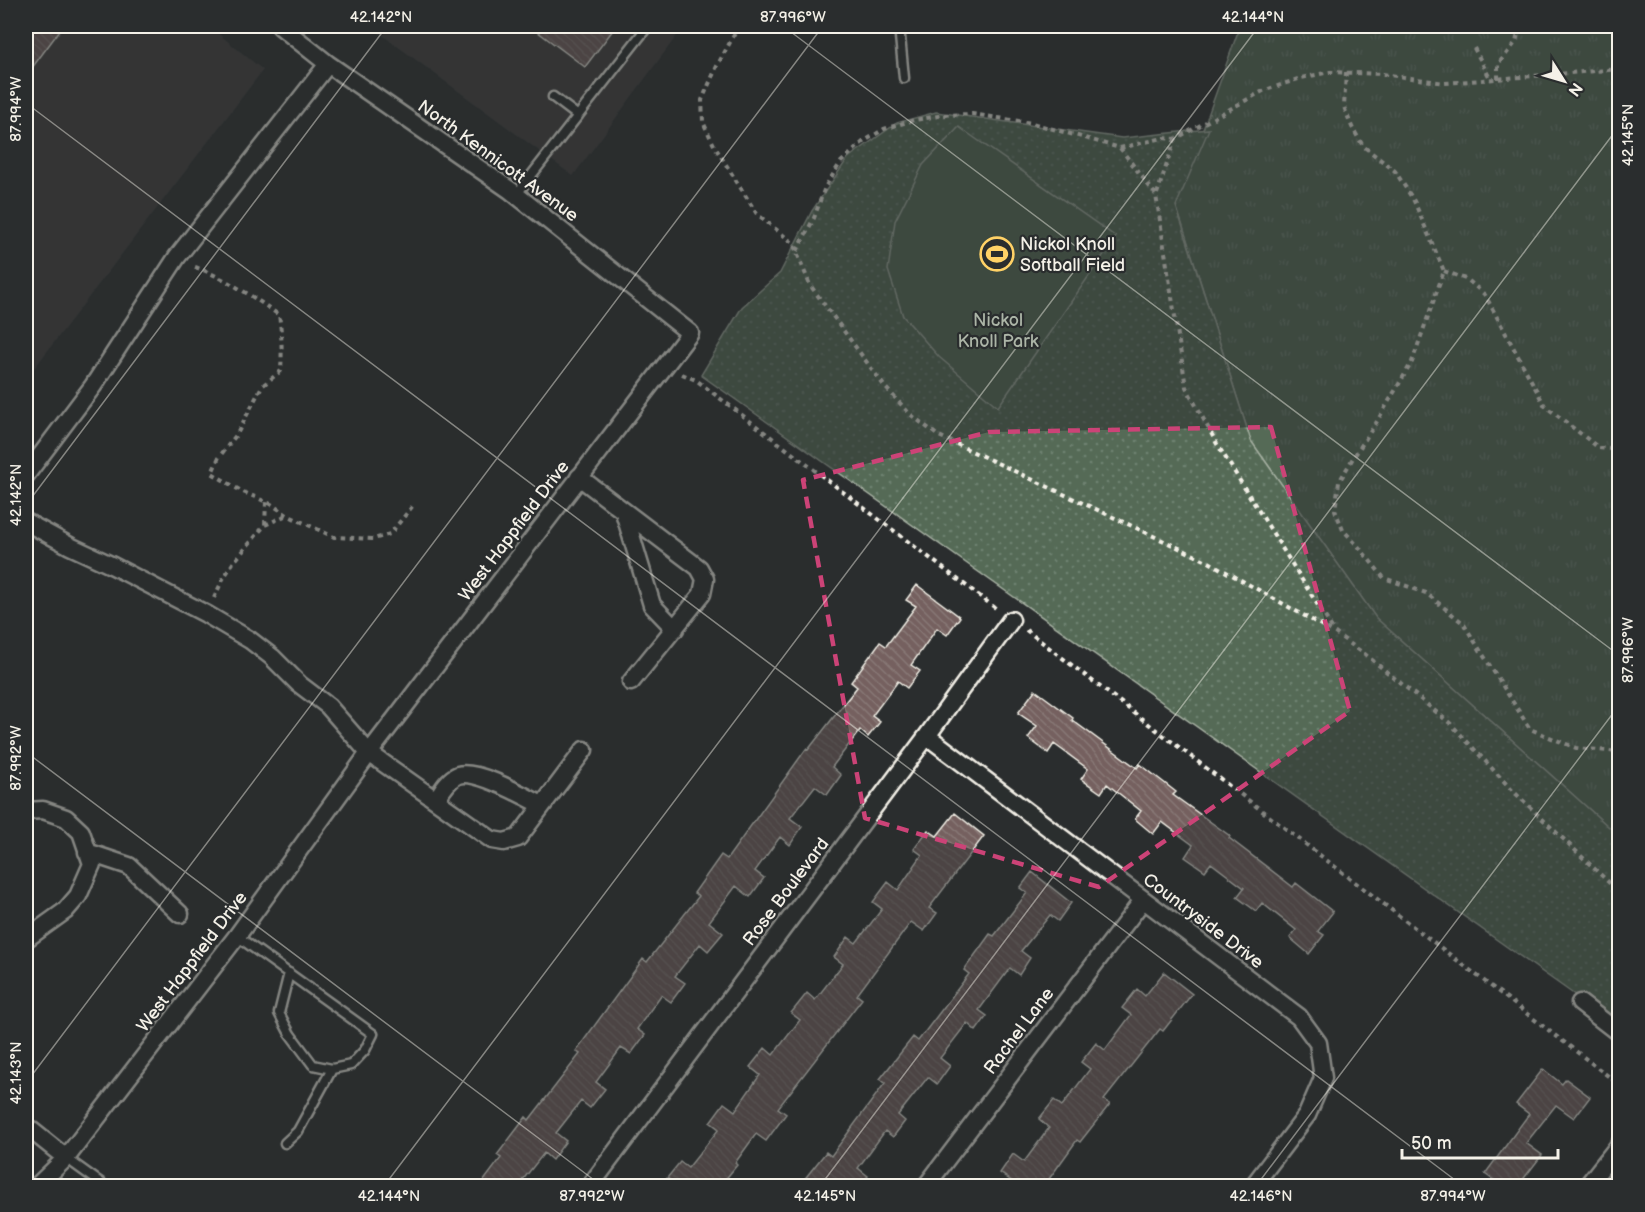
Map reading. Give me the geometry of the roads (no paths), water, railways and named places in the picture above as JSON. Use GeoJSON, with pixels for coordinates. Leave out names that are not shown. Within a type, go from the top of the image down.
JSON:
{"type":"FeatureCollection","features":[{"type":"Feature","properties":{"kind":"street","name":"North Kennicott Avenue"},"geometry":{"type":"LineString","coordinates":[[280,26],[328,64],[516,195],[690,333]]}},
{"type":"Feature","properties":{"kind":"street"},"geometry":{"type":"LineString","coordinates":[[26,475],[93,386],[177,257],[328,64]]}},
{"type":"Feature","properties":{"kind":"street","name":"West Happfield Drive"},"geometry":{"type":"LineString","coordinates":[[37,1186],[66,1158],[237,936],[369,753],[690,333]]}},
{"type":"Feature","properties":{"kind":"street"},"geometry":{"type":"LineString","coordinates":[[579,477],[699,568],[705,579],[702,594],[631,682]]}},
{"type":"Feature","properties":{"kind":"street"},"geometry":{"type":"LineString","coordinates":[[624,512],[652,605],[675,628]]}},
{"type":"Feature","properties":{"kind":"street"},"geometry":{"type":"LineString","coordinates":[[26,522],[241,634],[272,657],[299,684],[328,706],[369,753],[492,840],[504,842],[518,838],[584,750]]}},
{"type":"Feature","properties":{"kind":"street","name":"Rose Boulevard"},"geometry":{"type":"LineString","coordinates":[[590,1186],[927,736],[1011,620]]}},
{"type":"Feature","properties":{"kind":"street","name":"Countryside Drive"},"geometry":{"type":"LineString","coordinates":[[927,736],[1299,1017],[1318,1043],[1323,1078],[1307,1115],[1253,1186]]}},
{"type":"Feature","properties":{"kind":"street"},"geometry":{"type":"LineString","coordinates":[[436,800],[446,785],[456,776],[469,774],[501,785],[542,805]]}},
{"type":"Feature","properties":{"kind":"street"},"geometry":{"type":"LineString","coordinates":[[26,811],[43,810],[66,818],[81,832],[92,864],[78,896],[65,910],[26,939]]}},
{"type":"Feature","properties":{"kind":"street"},"geometry":{"type":"LineString","coordinates":[[87,852],[129,866],[180,914]]}},
{"type":"Feature","properties":{"kind":"street","name":"Rachel Lane"},"geometry":{"type":"LineString","coordinates":[[926,1186],[1143,900]]}},
{"type":"Feature","properties":{"kind":"street"},"geometry":{"type":"LineString","coordinates":[[1580,1003],[1620,1034]]}},
{"type":"Feature","properties":{"kind":"street"},"geometry":{"type":"LineString","coordinates":[[26,1126],[66,1158]]}},
{"type":"Feature","properties":{"kind":"street"},"geometry":{"type":"LineString","coordinates":[[1587,1186],[1620,1144]]}},
{"type":"Feature","properties":{"kind":"lane"},"geometry":{"type":"LineString","coordinates":[[516,195],[648,26]]}},
{"type":"Feature","properties":{"kind":"lane"},"geometry":{"type":"LineString","coordinates":[[899,26],[904,78]]}},
{"type":"Feature","properties":{"kind":"lane"},"geometry":{"type":"LineString","coordinates":[[553,96],[578,116]]}},
{"type":"Feature","properties":{"kind":"lane"},"geometry":{"type":"LineString","coordinates":[[237,936],[289,973],[374,1034],[366,1050],[351,1065],[332,1070],[314,1065],[290,1034],[279,1013],[289,973]]}},
{"type":"Feature","properties":{"kind":"lane"},"geometry":{"type":"LineString","coordinates":[[285,1143],[298,1131],[332,1070]]}},
{"type":"Feature","properties":{"kind":"lane"},"geometry":{"type":"LineString","coordinates":[[66,1158],[105,1186]]}},
{"type":"Feature","properties":{"kind":"place","name":"Nickol Knoll Softball Field"},"geometry":{"type":"Point","coordinates":[997,254]}},
{"type":"Feature","properties":{"kind":"park label","name":"Nickol Knoll Park"},"geometry":{"type":"Point","coordinates":[998,330]}}]}
